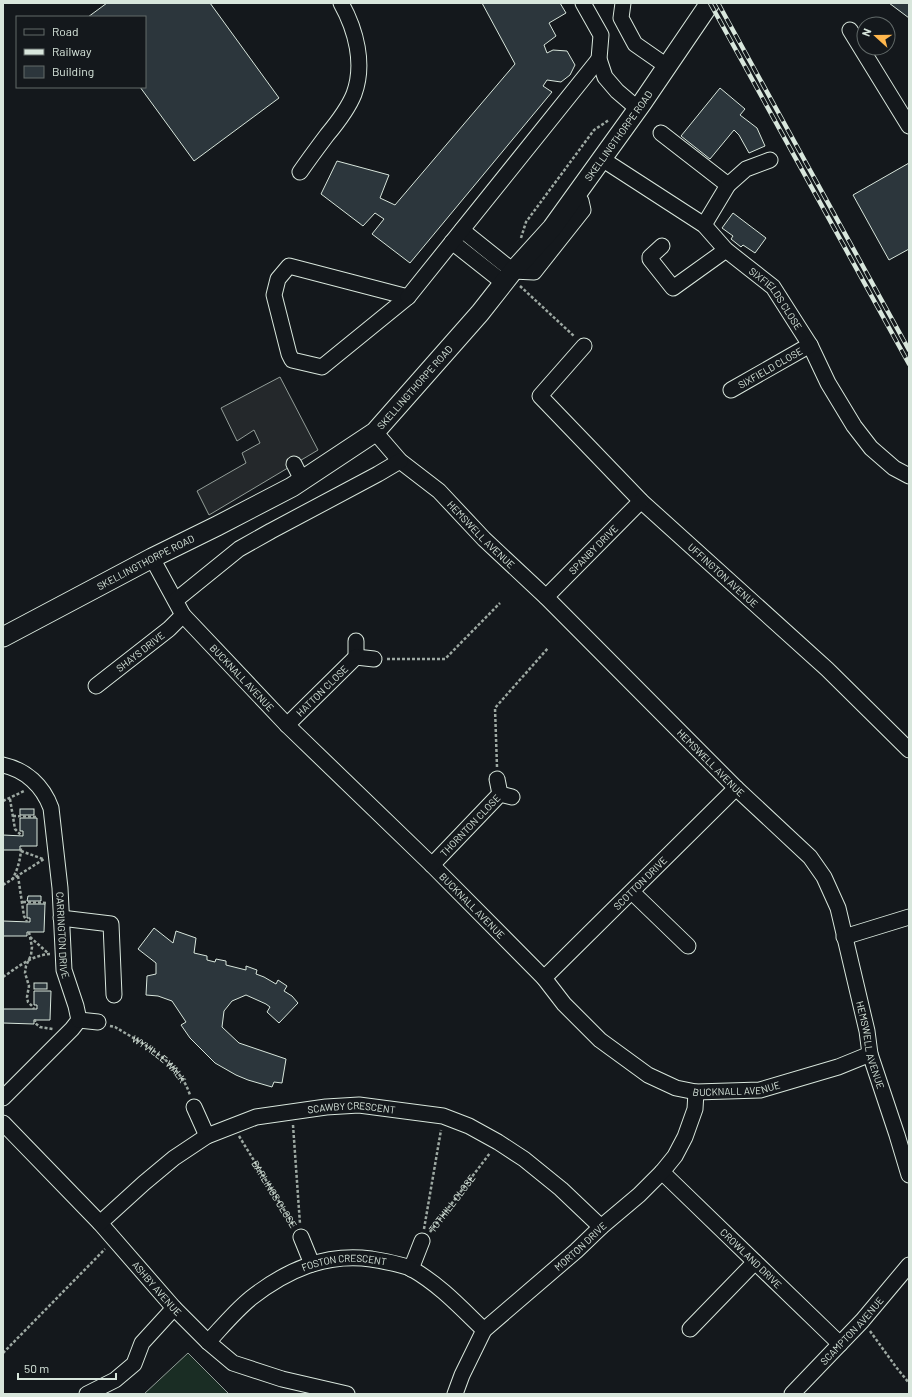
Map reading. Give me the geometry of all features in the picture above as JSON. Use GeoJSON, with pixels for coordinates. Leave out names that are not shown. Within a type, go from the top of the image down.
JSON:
{"type":"FeatureCollection","features":[{"type":"Feature","properties":{"kind":"main road","name":"SKELLINGTHORPE ROAD"},"geometry":{"type":"LineString","coordinates":[[3,637],[152,558],[292,487],[298,472],[375,432],[511,279],[552,228],[668,67],[710,3]]}},
{"type":"Feature","properties":{"kind":"street"},"geometry":{"type":"LineString","coordinates":[[300,172],[341,117],[354,95],[358,65],[357,41],[349,17],[342,3]]}},
{"type":"Feature","properties":{"kind":"street"},"geometry":{"type":"LineString","coordinates":[[583,3],[601,35],[599,59],[605,77],[617,92],[638,109]]}},
{"type":"Feature","properties":{"kind":"street"},"geometry":{"type":"LineString","coordinates":[[623,3],[621,18],[635,44],[668,67]]}},
{"type":"Feature","properties":{"kind":"street"},"geometry":{"type":"LineString","coordinates":[[850,30],[909,126]]}},
{"type":"Feature","properties":{"kind":"street"},"geometry":{"type":"LineString","coordinates":[[408,297],[290,266],[278,279],[274,294],[289,354],[292,360],[322,367],[408,297],[599,59]]}},
{"type":"Feature","properties":{"kind":"street"},"geometry":{"type":"LineString","coordinates":[[662,133],[728,185]]}},
{"type":"Feature","properties":{"kind":"street","name":"SIXFIELDS CLOSE"},"geometry":{"type":"LineString","coordinates":[[602,159],[704,225],[726,250],[773,287],[810,344],[828,383],[854,426],[871,448],[894,468],[909,476]]}},
{"type":"Feature","properties":{"kind":"street"},"geometry":{"type":"LineString","coordinates":[[704,225],[728,185],[746,169],[770,160]]}},
{"type":"Feature","properties":{"kind":"street"},"geometry":{"type":"LineString","coordinates":[[462,230],[511,279]]}},
{"type":"Feature","properties":{"kind":"street"},"geometry":{"type":"LineString","coordinates":[[452,242],[511,279]]}},
{"type":"Feature","properties":{"kind":"street"},"geometry":{"type":"LineString","coordinates":[[662,246],[650,257],[650,259],[673,288],[726,250]]}},
{"type":"Feature","properties":{"kind":"street","name":"SIXFIELD CLOSE"},"geometry":{"type":"LineString","coordinates":[[731,390],[810,344]]}},
{"type":"Feature","properties":{"kind":"street","name":"UFFINGTON AVENUE"},"geometry":{"type":"LineString","coordinates":[[584,346],[540,396],[641,501],[827,669],[909,750]]}},
{"type":"Feature","properties":{"kind":"street","name":"HEMSWELL AVENUE"},"geometry":{"type":"LineString","coordinates":[[375,432],[400,461],[439,491],[484,539],[546,597],[736,788],[810,857],[824,877],[838,908],[867,1031],[870,1054],[909,1175]]}},
{"type":"Feature","properties":{"kind":"street"},"geometry":{"type":"LineString","coordinates":[[176,600],[239,549],[270,530],[372,478],[400,461]]}},
{"type":"Feature","properties":{"kind":"street","name":"SPANBY DRIVE"},"geometry":{"type":"LineString","coordinates":[[546,597],[641,501]]}},
{"type":"Feature","properties":{"kind":"street","name":"BUCKNALL AVENUE"},"geometry":{"type":"LineString","coordinates":[[152,558],[183,615],[287,724],[432,865],[544,978],[564,1004],[600,1040],[648,1075],[676,1088],[696,1092],[760,1090],[838,1067],[870,1054]]}},
{"type":"Feature","properties":{"kind":"street","name":"SHAYS DRIVE"},"geometry":{"type":"LineString","coordinates":[[96,686],[169,629],[183,615]]}},
{"type":"Feature","properties":{"kind":"street"},"geometry":{"type":"LineString","coordinates":[[356,641],[356,657],[374,659]]}},
{"type":"Feature","properties":{"kind":"street","name":"HATTON CLOSE"},"geometry":{"type":"LineString","coordinates":[[287,724],[356,657]]}},
{"type":"Feature","properties":{"kind":"street","name":"CARRINGTON DRIVE"},"geometry":{"type":"LineString","coordinates":[[3,765],[25,773],[47,796],[51,808],[50,855],[61,903],[61,918],[56,953],[64,970],[76,1006],[74,1026]]}},
{"type":"Feature","properties":{"kind":"street","name":"SCOTTON DRIVE"},"geometry":{"type":"LineString","coordinates":[[544,978],[736,788]]}},
{"type":"Feature","properties":{"kind":"street","name":"THORNTON CLOSE"},"geometry":{"type":"LineString","coordinates":[[432,865],[503,790]]}},
{"type":"Feature","properties":{"kind":"street"},"geometry":{"type":"LineString","coordinates":[[632,892],[688,946]]}},
{"type":"Feature","properties":{"kind":"street"},"geometry":{"type":"LineString","coordinates":[[844,937],[909,917]]}},
{"type":"Feature","properties":{"kind":"street"},"geometry":{"type":"LineString","coordinates":[[61,918],[111,924],[114,995]]}},
{"type":"Feature","properties":{"kind":"street"},"geometry":{"type":"LineString","coordinates":[[3,1098],[74,1026],[98,1022]]}},
{"type":"Feature","properties":{"kind":"street","name":"MORTON DRIVE"},"geometry":{"type":"LineString","coordinates":[[455,1394],[484,1330],[639,1195],[662,1172],[675,1156],[685,1136],[695,1109],[696,1092]]}},
{"type":"Feature","properties":{"kind":"street","name":"SCAWBY CRESCENT"},"geometry":{"type":"LineString","coordinates":[[100,1223],[174,1158],[207,1136],[256,1117],[326,1107],[359,1105],[443,1116],[469,1126],[498,1142],[524,1159],[561,1189],[601,1227]]}},
{"type":"Feature","properties":{"kind":"street"},"geometry":{"type":"LineString","coordinates":[[194,1107],[207,1136]]}},
{"type":"Feature","properties":{"kind":"street","name":"ASHBY AVENUE"},"geometry":{"type":"LineString","coordinates":[[3,1123],[100,1223],[174,1308],[208,1342],[233,1363],[282,1379],[347,1394]]}},
{"type":"Feature","properties":{"kind":"street","name":"CROWLAND DRIVE"},"geometry":{"type":"LineString","coordinates":[[662,1172],[840,1344]]}},
{"type":"Feature","properties":{"kind":"street","name":"BARLINGS CLOSE"},"geometry":{"type":"LineString","coordinates":[[301,1237],[312,1264]]}},
{"type":"Feature","properties":{"kind":"street","name":"TOTHILL CLOSE"},"geometry":{"type":"LineString","coordinates":[[411,1268],[422,1242]]}},
{"type":"Feature","properties":{"kind":"street","name":"FOSTON CRESCENT"},"geometry":{"type":"LineString","coordinates":[[208,1342],[250,1298],[292,1271],[312,1264],[338,1258],[381,1260],[411,1268],[453,1299],[484,1330]]}},
{"type":"Feature","properties":{"kind":"street"},"geometry":{"type":"LineString","coordinates":[[690,1329],[755,1262]]}},
{"type":"Feature","properties":{"kind":"street","name":"SCAMPTON AVENUE"},"geometry":{"type":"LineString","coordinates":[[792,1394],[862,1321],[909,1266]]}},
{"type":"Feature","properties":{"kind":"street"},"geometry":{"type":"LineString","coordinates":[[87,1394],[114,1380],[134,1364],[142,1343],[174,1308]]}},
{"type":"Feature","properties":{"kind":"path"},"geometry":{"type":"LineString","coordinates":[[519,244],[526,222],[594,130],[612,118]]}},
{"type":"Feature","properties":{"kind":"path"},"geometry":{"type":"LineString","coordinates":[[511,279],[584,346]]}},
{"type":"Feature","properties":{"kind":"path"},"geometry":{"type":"LineString","coordinates":[[374,659],[444,659],[500,602]]}},
{"type":"Feature","properties":{"kind":"path"},"geometry":{"type":"LineString","coordinates":[[503,790],[495,708],[548,648]]}},
{"type":"Feature","properties":{"kind":"path"},"geometry":{"type":"LineString","coordinates":[[3,801],[10,799],[26,790],[35,782]]}},
{"type":"Feature","properties":{"kind":"path"},"geometry":{"type":"LineString","coordinates":[[10,799],[15,829],[21,836]]}},
{"type":"Feature","properties":{"kind":"path"},"geometry":{"type":"LineString","coordinates":[[13,816],[52,817]]}},
{"type":"Feature","properties":{"kind":"path"},"geometry":{"type":"LineString","coordinates":[[11,881],[18,865],[21,846]]}},
{"type":"Feature","properties":{"kind":"path"},"geometry":{"type":"LineString","coordinates":[[21,851],[50,855]]}},
{"type":"Feature","properties":{"kind":"path"},"geometry":{"type":"LineString","coordinates":[[3,886],[50,855]]}},
{"type":"Feature","properties":{"kind":"path"},"geometry":{"type":"LineString","coordinates":[[18,876],[24,916],[27,922]]}},
{"type":"Feature","properties":{"kind":"path"},"geometry":{"type":"LineString","coordinates":[[23,902],[61,903]]}},
{"type":"Feature","properties":{"kind":"path"},"geometry":{"type":"LineString","coordinates":[[29,932],[32,947],[25,973],[29,986],[27,997],[28,1002],[34,1009]]}},
{"type":"Feature","properties":{"kind":"path"},"geometry":{"type":"LineString","coordinates":[[30,937],[56,953]]}},
{"type":"Feature","properties":{"kind":"path"},"geometry":{"type":"LineString","coordinates":[[3,976],[42,954],[56,953]]}},
{"type":"Feature","properties":{"kind":"path"},"geometry":{"type":"LineString","coordinates":[[35,1020],[35,1023],[40,1027],[74,1026]]}},
{"type":"Feature","properties":{"kind":"path","name":"WYVILLE WALK"},"geometry":{"type":"LineString","coordinates":[[98,1022],[115,1027],[157,1053],[175,1070],[188,1090],[194,1107]]}},
{"type":"Feature","properties":{"kind":"path"},"geometry":{"type":"LineString","coordinates":[[292,1112],[301,1237]]}},
{"type":"Feature","properties":{"kind":"path"},"geometry":{"type":"LineString","coordinates":[[422,1242],[443,1116]]}},
{"type":"Feature","properties":{"kind":"path","name":"BARLINGS CLOSE"},"geometry":{"type":"LineString","coordinates":[[233,1126],[301,1237]]}},
{"type":"Feature","properties":{"kind":"path","name":"TOTHILL CLOSE"},"geometry":{"type":"LineString","coordinates":[[422,1242],[498,1142]]}},
{"type":"Feature","properties":{"kind":"path"},"geometry":{"type":"LineString","coordinates":[[3,1353],[114,1239]]}},
{"type":"Feature","properties":{"kind":"path"},"geometry":{"type":"LineString","coordinates":[[862,1321],[909,1383]]}},
{"type":"Feature","properties":{"kind":"green space"},"geometry":{"type":"Polygon","coordinates":[[[188,1353],[229,1394],[144,1394],[188,1353]]]}},
{"type":"Feature","properties":{"kind":"shaded area"},"geometry":{"type":"Polygon","coordinates":[[[280,377],[318,450],[209,515],[197,491],[246,463],[242,453],[260,443],[254,430],[237,441],[221,408],[280,377]]]}},
{"type":"Feature","properties":{"kind":"building"},"geometry":{"type":"Polygon","coordinates":[[[107,3],[210,3],[279,98],[194,161],[141,88],[146,88],[146,16],[89,16],[107,3]]]}},
{"type":"Feature","properties":{"kind":"building"},"geometry":{"type":"Polygon","coordinates":[[[482,3],[560,3],[566,13],[549,23],[556,36],[544,45],[547,53],[553,50],[567,51],[575,65],[570,75],[561,82],[547,80],[543,86],[552,92],[410,263],[372,234],[384,219],[375,213],[363,226],[321,194],[337,161],[389,175],[380,198],[395,205],[515,64],[482,3]]]}},
{"type":"Feature","properties":{"kind":"building"},"geometry":{"type":"Polygon","coordinates":[[[889,3],[909,3],[909,18],[889,3]]]}},
{"type":"Feature","properties":{"kind":"building"},"geometry":{"type":"Polygon","coordinates":[[[720,88],[745,109],[740,115],[757,128],[765,146],[749,153],[739,135],[734,130],[710,159],[681,136],[720,88]]]}},
{"type":"Feature","properties":{"kind":"building"},"geometry":{"type":"Polygon","coordinates":[[[909,163],[909,249],[889,260],[853,195],[909,163]]]}},
{"type":"Feature","properties":{"kind":"building"},"geometry":{"type":"Polygon","coordinates":[[[733,213],[766,238],[755,253],[743,245],[741,247],[731,239],[733,236],[722,228],[733,213]]]}},
{"type":"Feature","properties":{"kind":"building"},"geometry":{"type":"Polygon","coordinates":[[[20,809],[34,809],[34,815],[20,815],[20,809]]]}},
{"type":"Feature","properties":{"kind":"building"},"geometry":{"type":"Polygon","coordinates":[[[20,818],[37,818],[37,846],[20,846],[20,850],[3,850],[3,835],[23,836],[23,831],[20,831],[20,818]]]}},
{"type":"Feature","properties":{"kind":"building"},"geometry":{"type":"Polygon","coordinates":[[[28,896],[41,896],[41,901],[27,901],[28,896]]]}},
{"type":"Feature","properties":{"kind":"building"},"geometry":{"type":"Polygon","coordinates":[[[27,904],[45,904],[44,932],[27,932],[27,936],[3,936],[3,921],[30,922],[30,918],[27,918],[27,904]]]}},
{"type":"Feature","properties":{"kind":"building"},"geometry":{"type":"Polygon","coordinates":[[[154,928],[173,943],[176,931],[196,938],[194,953],[207,956],[207,960],[215,962],[216,959],[226,961],[226,965],[246,970],[246,966],[257,970],[256,974],[276,984],[278,980],[287,986],[284,991],[292,996],[298,1003],[279,1023],[267,1012],[270,1007],[246,995],[232,1001],[224,1011],[222,1027],[239,1043],[286,1059],[282,1083],[274,1082],[272,1087],[248,1080],[215,1063],[190,1038],[181,1025],[186,1022],[172,1001],[158,996],[146,995],[147,976],[156,974],[156,963],[138,949],[154,928]]]}},
{"type":"Feature","properties":{"kind":"building"},"geometry":{"type":"Polygon","coordinates":[[[34,983],[47,983],[47,989],[34,989],[34,983]]]}},
{"type":"Feature","properties":{"kind":"building"},"geometry":{"type":"Polygon","coordinates":[[[34,991],[51,991],[50,1020],[34,1020],[34,1024],[3,1023],[3,1009],[37,1009],[37,1005],[34,1005],[34,991]]]}},
{"type":"Feature","properties":{"kind":"railway"},"geometry":{"type":"LineString","coordinates":[[710,3],[909,364]]}},
{"type":"Feature","properties":{"kind":"railway"},"geometry":{"type":"LineString","coordinates":[[718,3],[909,350]]}}]}
